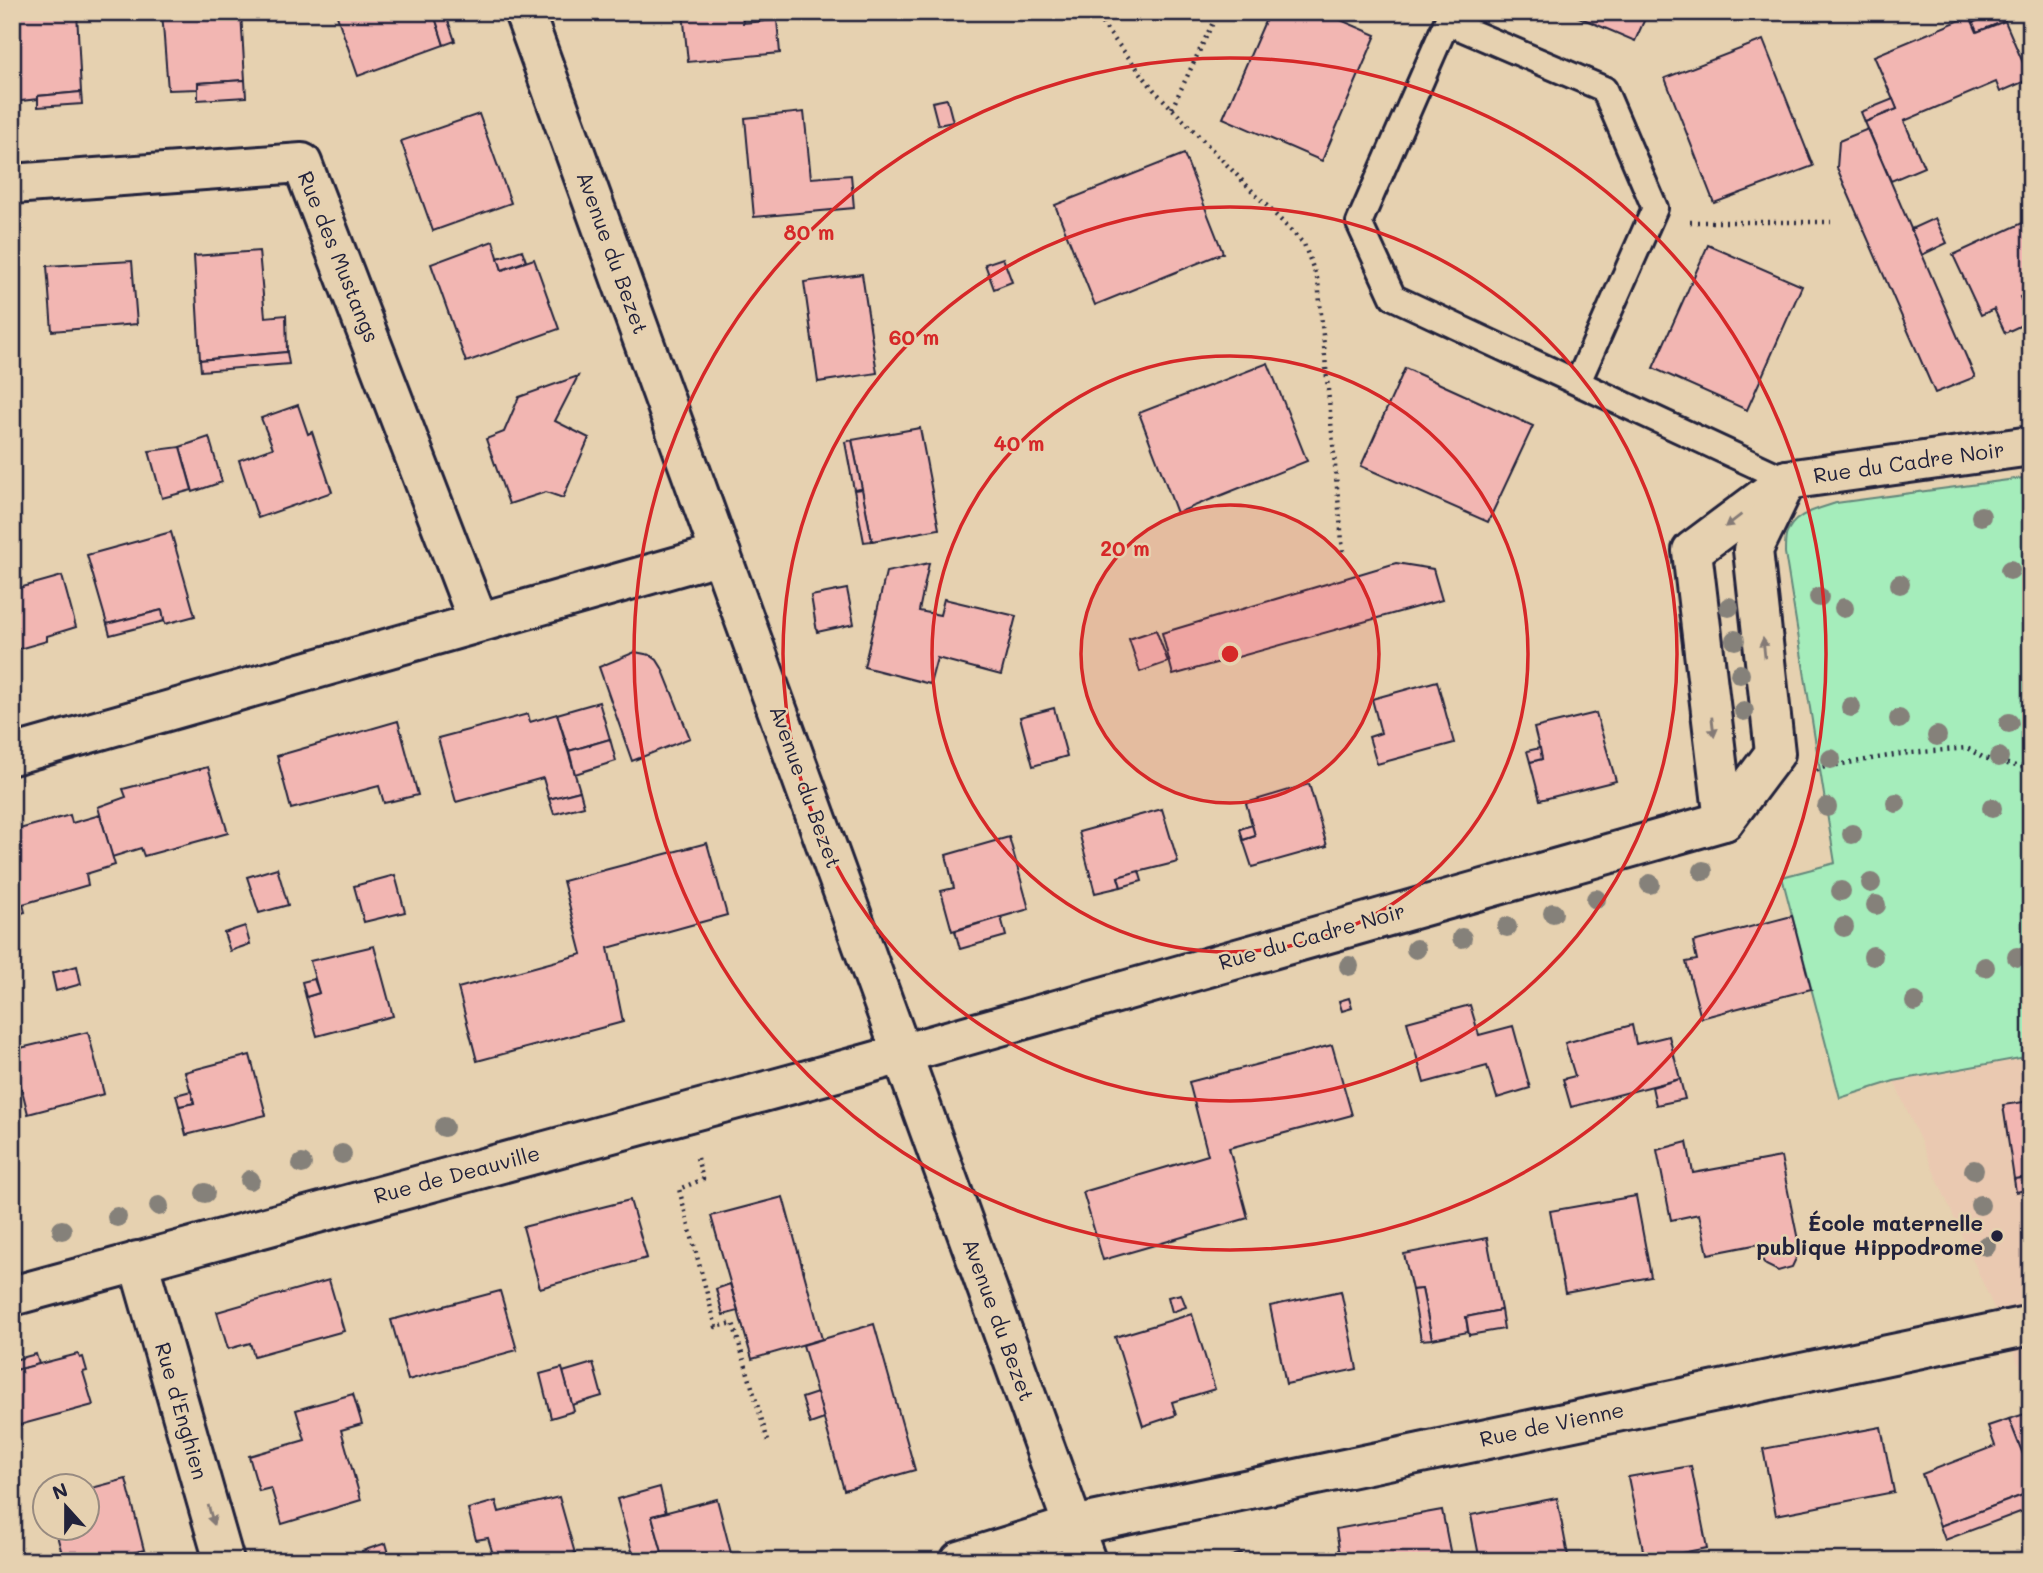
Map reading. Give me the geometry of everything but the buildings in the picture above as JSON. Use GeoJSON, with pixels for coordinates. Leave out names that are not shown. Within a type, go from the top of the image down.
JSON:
{"type":"FeatureCollection","features":[{"type":"Feature","properties":{"kind":"street","name":"Avenue du Bezet"},"geometry":{"type":"LineString","coordinates":[[524,12],[1079,1543]]}},
{"type":"Feature","properties":{"kind":"street","name":"Rue des Mustangs"},"geometry":{"type":"LineString","coordinates":[[12,184],[303,163],[478,621]]}},
{"type":"Feature","properties":{"kind":"street","name":"Rue du Cadre Noir"},"geometry":{"type":"LineString","coordinates":[[1724,821],[1692,551],[1787,480],[2031,446]]}},
{"type":"Feature","properties":{"kind":"street","name":"Rue du Cadre Noir"},"geometry":{"type":"LineString","coordinates":[[901,1054],[1724,821],[1775,753],[1753,550],[1787,480]]}},
{"type":"Feature","properties":{"kind":"street"},"geometry":{"type":"LineString","coordinates":[[12,755],[721,554]]}},
{"type":"Feature","properties":{"kind":"street","name":"Rue de Deauville"},"geometry":{"type":"LineString","coordinates":[[12,1296],[901,1054]]}},
{"type":"Feature","properties":{"kind":"street","name":"Rue d'Enghien"},"geometry":{"type":"LineString","coordinates":[[138,1261],[224,1561]]}},
{"type":"Feature","properties":{"kind":"street","name":"Rue de Vienne"},"geometry":{"type":"LineString","coordinates":[[960,1561],[1079,1543],[2031,1325]]}},
{"type":"Feature","properties":{"kind":"lane"},"geometry":{"type":"LineString","coordinates":[[1578,382],[1655,208],[1604,89],[1449,17],[1359,223],[1393,298],[1787,480]]}},
{"type":"Feature","properties":{"kind":"path"},"geometry":{"type":"LineString","coordinates":[[1093,12],[1154,90],[1304,244],[1318,281],[1343,552]]}},
{"type":"Feature","properties":{"kind":"path"},"geometry":{"type":"LineString","coordinates":[[1172,108],[1218,12]]}},
{"type":"Feature","properties":{"kind":"path"},"geometry":{"type":"LineString","coordinates":[[1655,208],[1675,222],[1831,222]]}},
{"type":"Feature","properties":{"kind":"path"},"geometry":{"type":"LineString","coordinates":[[1811,777],[1820,768],[1900,754],[1967,748],[1984,758],[2021,767],[2031,766]]}},
{"type":"Feature","properties":{"kind":"path"},"geometry":{"type":"LineString","coordinates":[[683,1114],[703,1179],[679,1189],[716,1327],[733,1323],[768,1441]]}},
{"type":"Feature","properties":{"kind":"shaded area","name":"École maternelle publique Hippodrome"},"geometry":{"type":"Polygon","coordinates":[[[2031,1056],[2031,1392],[1894,1081],[2031,1056]]]}},
{"type":"Feature","properties":{"kind":"green space"},"geometry":{"type":"Polygon","coordinates":[[[2031,477],[2031,1056],[1894,1081],[1840,1098],[1782,877],[1835,863],[1785,553],[1786,536],[1793,522],[1799,517],[1836,503],[2031,477]]]}},
{"type":"Feature","properties":{"kind":"place","name":"École maternelle publique Hippodrome"},"geometry":{"type":"Point","coordinates":[1997,1236]}}]}
